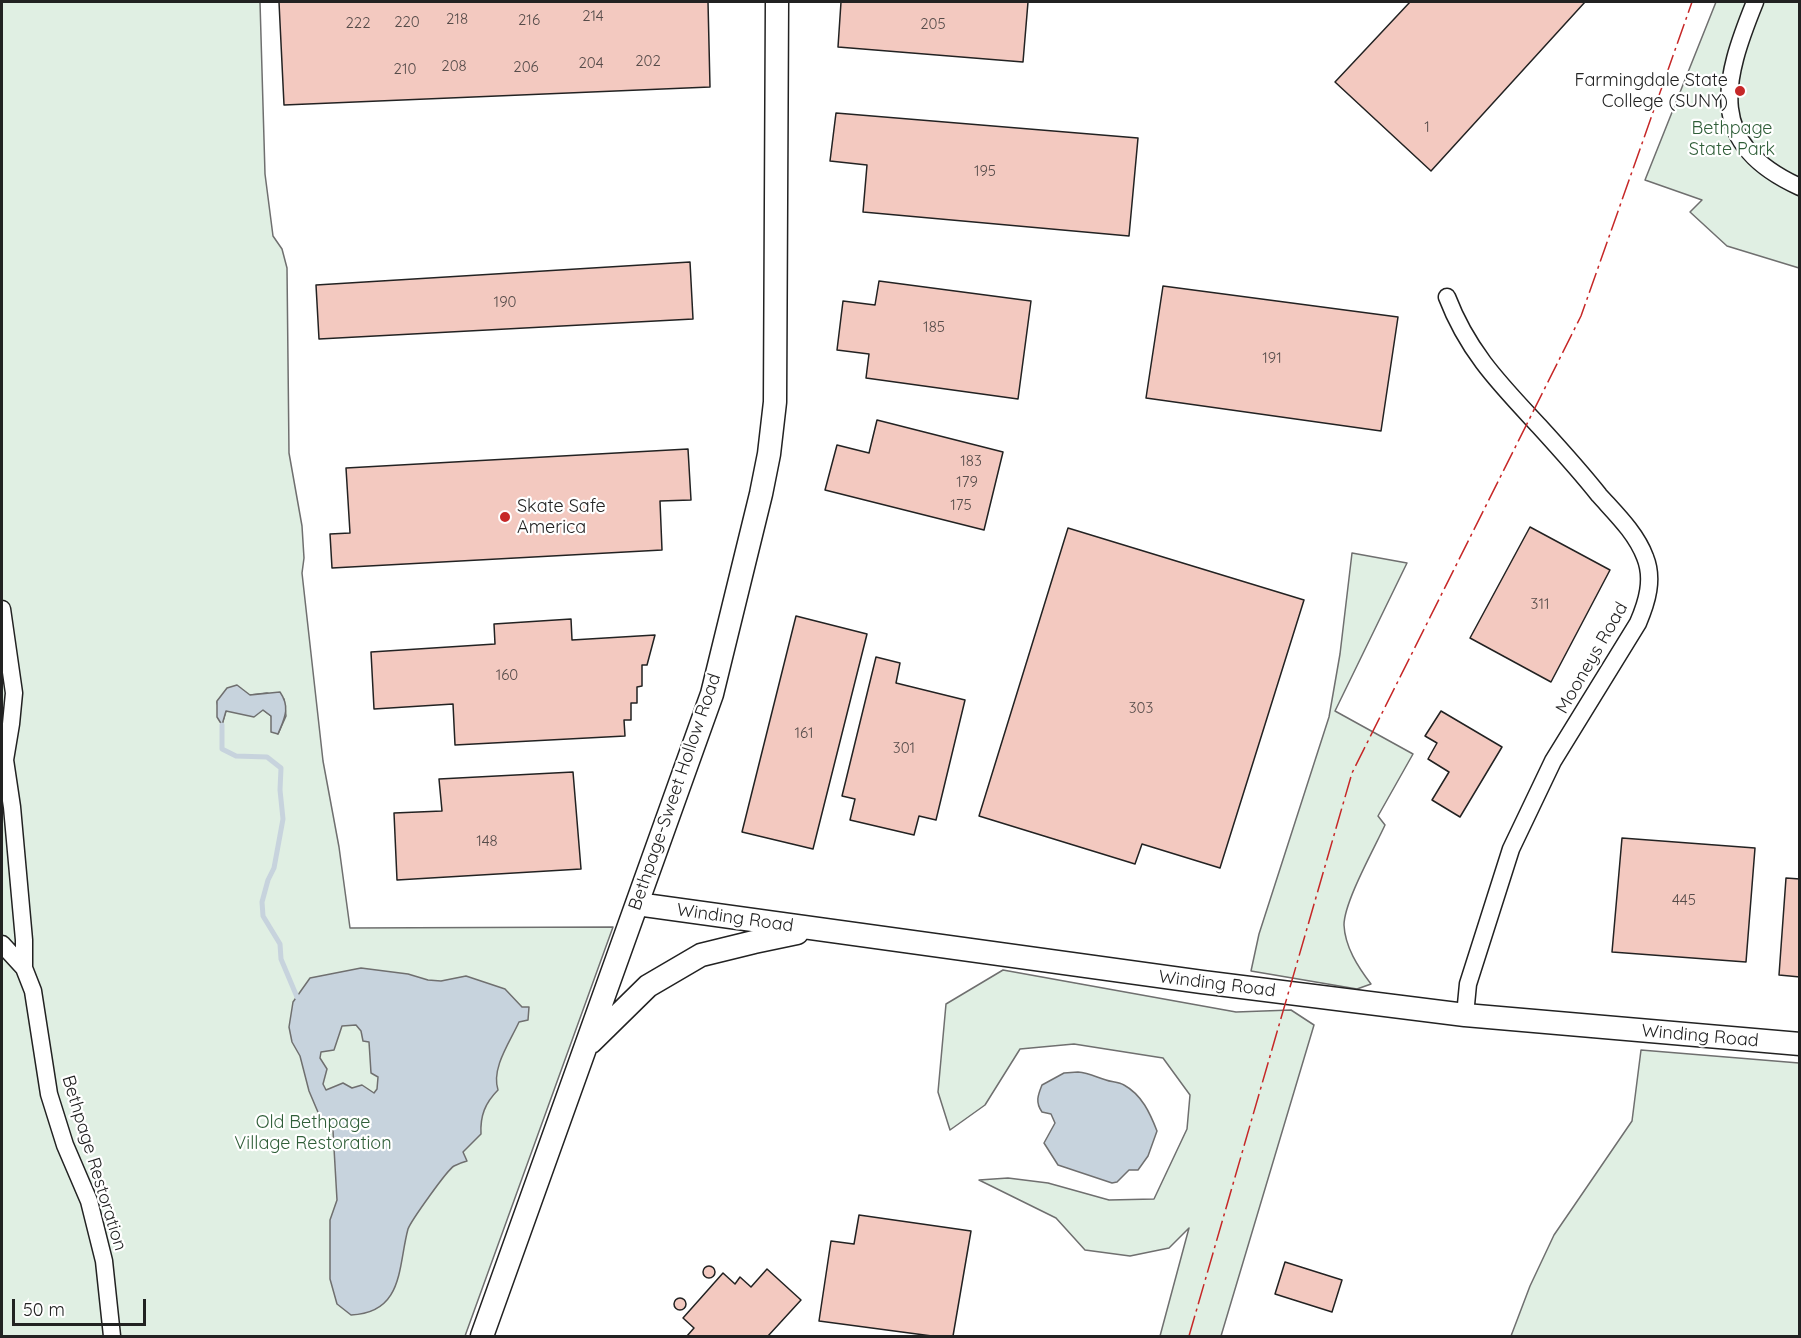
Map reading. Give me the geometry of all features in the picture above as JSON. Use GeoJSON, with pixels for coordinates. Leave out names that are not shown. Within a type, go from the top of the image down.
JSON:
{"type":"FeatureCollection","features":[{"type":"Feature","properties":{"kind":"main road","name":"Bethpage-Sweet Hollow Road"},"geometry":{"type":"LineString","coordinates":[[482,1336],[712,694],[770,453],[775,402],[777,2]]}},
{"type":"Feature","properties":{"kind":"main road","name":"Winding Road"},"geometry":{"type":"LineString","coordinates":[[637,904],[1191,981],[1465,1015],[1800,1044]]}},
{"type":"Feature","properties":{"kind":"main road"},"geometry":{"type":"LineString","coordinates":[[586,1047],[648,986],[701,955],[816,929]]}},
{"type":"Feature","properties":{"kind":"street"},"geometry":{"type":"LineString","coordinates":[[1755,2],[1738,44],[1730,74],[1728,100],[1733,126],[1744,148],[1777,175],[1800,187]]}},
{"type":"Feature","properties":{"kind":"street","name":"Mooneys Road"},"geometry":{"type":"LineString","coordinates":[[1447,297],[1470,346],[1488,371],[1566,455],[1635,536],[1646,558],[1649,581],[1647,601],[1638,623],[1553,761],[1511,849],[1468,984],[1465,1015]]}},
{"type":"Feature","properties":{"kind":"street","name":"Bethpage Restoration"},"geometry":{"type":"LineString","coordinates":[[2,609],[14,693],[5,760],[23,928],[24,968],[33,991],[49,1094],[65,1145],[89,1201],[104,1261],[112,1336]]}},
{"type":"Feature","properties":{"kind":"street","name":"Bethpage Restoration"},"geometry":{"type":"LineString","coordinates":[[2,944],[24,968]]}},
{"type":"Feature","properties":{"kind":"green space","name":"Old Bethpage Village Restoration"},"geometry":{"type":"Polygon","coordinates":[[[2,2],[260,2],[265,174],[273,236],[282,249],[287,268],[289,453],[302,526],[304,558],[302,573],[323,761],[339,847],[350,928],[613,927],[465,1336],[2,1336],[2,2]],[[267,693],[224,694],[217,702],[222,724],[226,711],[263,710],[271,716],[278,734],[286,716],[284,699],[267,693]]]}},
{"type":"Feature","properties":{"kind":"green space","name":"Bethpage State Park"},"geometry":{"type":"Polygon","coordinates":[[[1716,2],[1799,2],[1799,268],[1727,246],[1690,212],[1702,200],[1645,180],[1716,2]]]}},
{"type":"Feature","properties":{"kind":"green space"},"geometry":{"type":"Polygon","coordinates":[[[1352,553],[1407,563],[1335,711],[1413,754],[1378,816],[1385,825],[1354,889],[1345,915],[1345,933],[1350,949],[1371,984],[1357,989],[1251,971],[1259,934],[1329,717],[1340,654],[1352,553]]]}},
{"type":"Feature","properties":{"kind":"green space"},"geometry":{"type":"Polygon","coordinates":[[[1003,970],[1236,1012],[1291,1010],[1314,1025],[1221,1336],[1160,1336],[1189,1228],[1169,1248],[1130,1256],[1085,1250],[1056,1218],[979,1180],[1008,1178],[1048,1183],[1109,1200],[1154,1199],[1187,1129],[1190,1095],[1163,1058],[1074,1044],[1020,1049],[985,1105],[950,1130],[938,1092],[946,1004],[1003,970]]]}},
{"type":"Feature","properties":{"kind":"green space"},"geometry":{"type":"Polygon","coordinates":[[[1641,1050],[1799,1063],[1799,1336],[1511,1336],[1530,1286],[1554,1235],[1632,1121],[1641,1050]]]}},
{"type":"Feature","properties":{"kind":"shaded area"},"geometry":{"type":"Polygon","coordinates":[[[237,685],[250,695],[280,692],[286,708],[278,734],[271,732],[271,716],[263,710],[254,717],[226,711],[222,725],[217,717],[217,701],[227,688],[237,685]]]}},
{"type":"Feature","properties":{"kind":"shaded area"},"geometry":{"type":"Polygon","coordinates":[[[361,968],[441,981],[466,976],[505,989],[522,1007],[529,1007],[528,1020],[519,1022],[502,1055],[497,1073],[498,1090],[484,1110],[481,1134],[463,1152],[467,1161],[450,1170],[415,1216],[408,1229],[400,1272],[390,1297],[381,1306],[368,1312],[351,1315],[337,1304],[330,1279],[330,1220],[337,1200],[333,1131],[320,1117],[309,1091],[300,1056],[292,1042],[289,1027],[293,1002],[310,978],[361,968]],[[356,1025],[342,1026],[334,1050],[321,1052],[320,1058],[327,1069],[323,1084],[326,1090],[343,1083],[352,1088],[362,1085],[374,1093],[377,1089],[378,1077],[371,1073],[369,1042],[363,1041],[361,1031],[356,1025]]]}},
{"type":"Feature","properties":{"kind":"shaded area"},"geometry":{"type":"Polygon","coordinates":[[[1078,1072],[1120,1083],[1130,1089],[1145,1105],[1157,1131],[1148,1156],[1138,1170],[1129,1170],[1117,1182],[1112,1183],[1058,1165],[1044,1143],[1055,1123],[1051,1114],[1042,1112],[1038,1105],[1038,1095],[1042,1085],[1064,1073],[1078,1072]]]}},
{"type":"Feature","properties":{"kind":"building"},"geometry":{"type":"Polygon","coordinates":[[[279,2],[708,2],[710,87],[284,105],[279,2]]]}},
{"type":"Feature","properties":{"kind":"building"},"geometry":{"type":"Polygon","coordinates":[[[841,2],[1028,2],[1023,62],[838,47],[841,2]]]}},
{"type":"Feature","properties":{"kind":"building"},"geometry":{"type":"Polygon","coordinates":[[[1410,2],[1585,2],[1431,171],[1335,82],[1410,2]]]}},
{"type":"Feature","properties":{"kind":"building"},"geometry":{"type":"Polygon","coordinates":[[[836,113],[1138,138],[1129,236],[863,212],[867,165],[830,161],[836,113]]]}},
{"type":"Feature","properties":{"kind":"building"},"geometry":{"type":"Polygon","coordinates":[[[690,262],[693,319],[319,339],[316,285],[690,262]]]}},
{"type":"Feature","properties":{"kind":"building"},"geometry":{"type":"Polygon","coordinates":[[[879,281],[1031,301],[1018,399],[866,378],[869,354],[837,350],[843,301],[875,305],[879,281]]]}},
{"type":"Feature","properties":{"kind":"building"},"geometry":{"type":"Polygon","coordinates":[[[1163,286],[1398,317],[1381,431],[1146,398],[1163,286]]]}},
{"type":"Feature","properties":{"kind":"building"},"geometry":{"type":"Polygon","coordinates":[[[877,420],[1003,452],[984,530],[825,490],[837,445],[869,453],[877,420]]]}},
{"type":"Feature","properties":{"kind":"building","name":"Skate Safe America"},"geometry":{"type":"Polygon","coordinates":[[[688,449],[691,500],[660,501],[662,550],[332,568],[330,534],[350,533],[346,468],[688,449]]]}},
{"type":"Feature","properties":{"kind":"building"},"geometry":{"type":"Polygon","coordinates":[[[1530,527],[1610,570],[1551,682],[1470,638],[1530,527]]]}},
{"type":"Feature","properties":{"kind":"building"},"geometry":{"type":"Polygon","coordinates":[[[1068,528],[1304,600],[1220,868],[1142,844],[1135,864],[979,816],[1068,528]]]}},
{"type":"Feature","properties":{"kind":"building"},"geometry":{"type":"Polygon","coordinates":[[[796,616],[867,634],[813,849],[742,832],[796,616]]]}},
{"type":"Feature","properties":{"kind":"building"},"geometry":{"type":"Polygon","coordinates":[[[571,619],[572,640],[655,635],[647,665],[642,665],[642,686],[637,687],[637,703],[631,703],[631,720],[624,720],[625,736],[455,745],[453,704],[374,709],[371,652],[495,644],[494,624],[571,619]]]}},
{"type":"Feature","properties":{"kind":"building"},"geometry":{"type":"Polygon","coordinates":[[[876,657],[900,663],[896,683],[965,700],[936,820],[919,816],[914,835],[850,820],[855,799],[842,796],[876,657]]]}},
{"type":"Feature","properties":{"kind":"building"},"geometry":{"type":"Polygon","coordinates":[[[1441,711],[1502,747],[1460,817],[1432,800],[1449,772],[1428,759],[1437,743],[1425,736],[1441,711]]]}},
{"type":"Feature","properties":{"kind":"building"},"geometry":{"type":"Polygon","coordinates":[[[573,772],[581,869],[397,880],[394,813],[442,811],[439,779],[573,772]]]}},
{"type":"Feature","properties":{"kind":"building"},"geometry":{"type":"Polygon","coordinates":[[[1622,838],[1755,848],[1746,962],[1612,952],[1622,838]]]}},
{"type":"Feature","properties":{"kind":"building"},"geometry":{"type":"Polygon","coordinates":[[[1786,878],[1800,879],[1800,977],[1779,975],[1786,878]]]}},
{"type":"Feature","properties":{"kind":"building"},"geometry":{"type":"Polygon","coordinates":[[[859,1215],[971,1231],[953,1336],[932,1336],[819,1321],[831,1241],[854,1244],[859,1215]]]}},
{"type":"Feature","properties":{"kind":"building"},"geometry":{"type":"Polygon","coordinates":[[[1285,1262],[1342,1280],[1332,1312],[1275,1294],[1285,1262]]]}},
{"type":"Feature","properties":{"kind":"building"},"geometry":{"type":"Polygon","coordinates":[[[709,1266],[715,1272],[709,1278],[703,1272],[709,1266]]]}},
{"type":"Feature","properties":{"kind":"building"},"geometry":{"type":"Polygon","coordinates":[[[767,1269],[801,1300],[768,1336],[687,1336],[694,1328],[683,1318],[723,1273],[735,1284],[740,1277],[751,1287],[767,1269]]]}},
{"type":"Feature","properties":{"kind":"building"},"geometry":{"type":"Polygon","coordinates":[[[680,1298],[686,1304],[680,1310],[674,1304],[680,1298]]]}},
{"type":"Feature","properties":{"kind":"waterway"},"geometry":{"type":"LineString","coordinates":[[222,725],[222,749],[236,756],[267,757],[281,768],[280,790],[283,819],[274,868],[262,902],[263,916],[280,944],[281,959],[297,997]]}},
{"type":"Feature","properties":{"kind":"power"},"geometry":{"type":"LineString","coordinates":[[1189,1336],[1352,773],[1581,316],[1692,2]]}},
{"type":"Feature","properties":{"kind":"place","name":"Farmingdale State College (SUNY)"},"geometry":{"type":"Point","coordinates":[1740,91]}},
{"type":"Feature","properties":{"kind":"place","name":"Skate Safe America"},"geometry":{"type":"Point","coordinates":[505,517]}}]}
